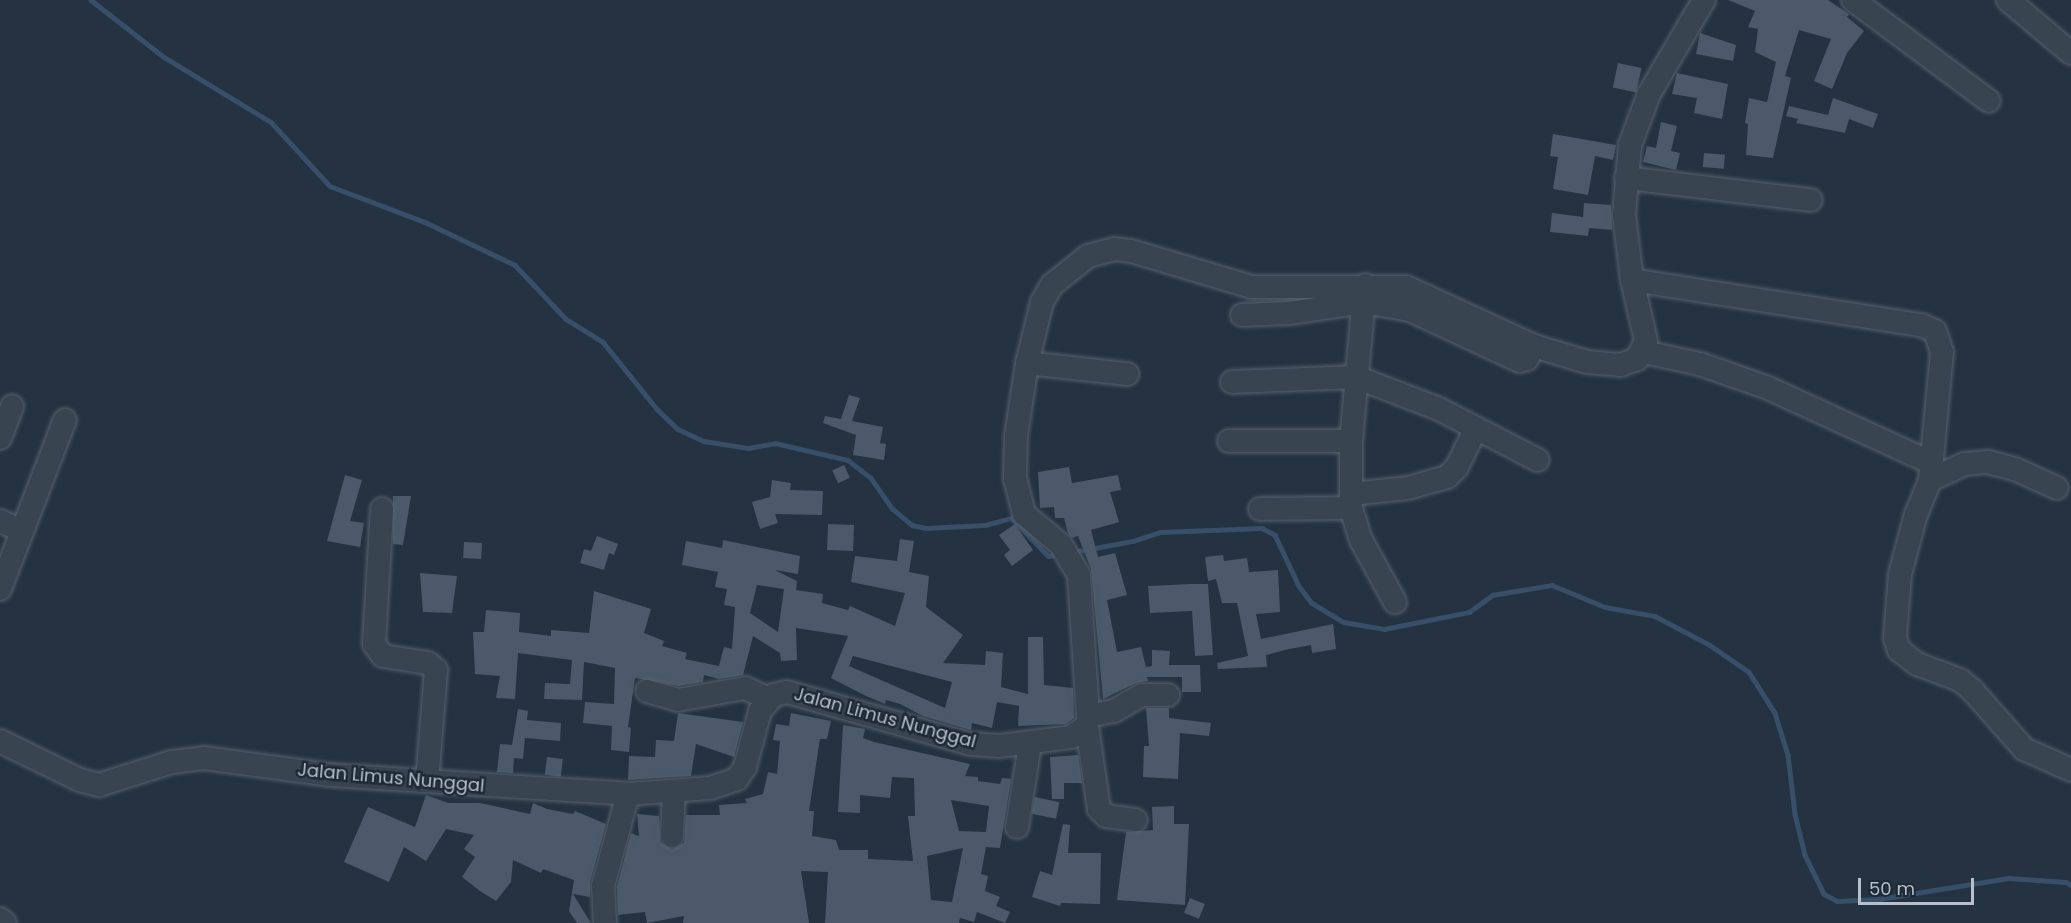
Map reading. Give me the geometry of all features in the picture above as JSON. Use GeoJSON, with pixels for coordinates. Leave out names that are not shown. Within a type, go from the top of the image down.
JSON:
{"type":"FeatureCollection","features":[{"type":"Feature","properties":{"kind":"street"},"geometry":{"type":"LineString","coordinates":[[1242,315],[1290,313],[1364,293],[1406,287],[1534,346],[1587,362],[1611,365],[1637,359],[1644,352],[1644,330],[1632,280],[1624,215],[1626,178],[1636,122],[1704,0]]}},
{"type":"Feature","properties":{"kind":"street"},"geometry":{"type":"LineString","coordinates":[[1853,0],[1989,101]]}},
{"type":"Feature","properties":{"kind":"street"},"geometry":{"type":"LineString","coordinates":[[2008,0],[2071,53]]}},
{"type":"Feature","properties":{"kind":"street"},"geometry":{"type":"LineString","coordinates":[[1626,178],[1811,200]]}},
{"type":"Feature","properties":{"kind":"street"},"geometry":{"type":"LineString","coordinates":[[1136,819],[1106,816],[1100,809],[1088,721],[1076,565],[1061,545],[1024,514],[1016,488],[1016,436],[1027,363],[1042,302],[1052,285],[1077,262],[1098,252],[1131,251],[1252,287],[1364,293]]}},
{"type":"Feature","properties":{"kind":"street"},"geometry":{"type":"LineString","coordinates":[[1632,280],[1921,325],[1935,331],[1942,352],[1931,471],[1916,514],[1900,574],[1893,627],[1899,650],[1917,664],[1960,680],[1985,702],[2024,749],[2071,770]]}},
{"type":"Feature","properties":{"kind":"street"},"geometry":{"type":"LineString","coordinates":[[1364,293],[1351,441],[1352,501],[1361,540],[1395,602]]}},
{"type":"Feature","properties":{"kind":"street"},"geometry":{"type":"LineString","coordinates":[[1644,352],[1700,364],[1768,388],[1931,471],[1988,462],[2015,469],[2057,488]]}},
{"type":"Feature","properties":{"kind":"street"},"geometry":{"type":"LineString","coordinates":[[1027,363],[1127,374]]}},
{"type":"Feature","properties":{"kind":"street"},"geometry":{"type":"LineString","coordinates":[[1232,382],[1356,377],[1401,392],[1538,460]]}},
{"type":"Feature","properties":{"kind":"street"},"geometry":{"type":"LineString","coordinates":[[0,438],[12,406]]}},
{"type":"Feature","properties":{"kind":"street"},"geometry":{"type":"LineString","coordinates":[[0,589],[65,420]]}},
{"type":"Feature","properties":{"kind":"street"},"geometry":{"type":"LineString","coordinates":[[1260,509],[1352,501],[1447,477],[1457,467],[1476,428]]}},
{"type":"Feature","properties":{"kind":"street"},"geometry":{"type":"LineString","coordinates":[[1229,441],[1351,441]]}},
{"type":"Feature","properties":{"kind":"street"},"geometry":{"type":"LineString","coordinates":[[382,508],[374,645],[383,656],[428,663],[436,670],[427,781]]}},
{"type":"Feature","properties":{"kind":"street"},"geometry":{"type":"LineString","coordinates":[[0,521],[22,531]]}},
{"type":"Feature","properties":{"kind":"street"},"geometry":{"type":"LineString","coordinates":[[647,691],[678,700],[745,688],[769,699]]}},
{"type":"Feature","properties":{"kind":"street","name":"Jalan Limus Nunggal"},"geometry":{"type":"LineString","coordinates":[[0,741],[80,780],[99,785],[195,758],[329,775],[628,794],[721,786],[737,779],[745,767],[760,711],[769,699],[780,693],[796,692],[896,725],[971,744],[1030,744],[1071,737],[1088,721],[1114,711],[1142,694],[1168,695]]}},
{"type":"Feature","properties":{"kind":"street"},"geometry":{"type":"LineString","coordinates":[[1017,827],[1030,744]]}},
{"type":"Feature","properties":{"kind":"street"},"geometry":{"type":"LineString","coordinates":[[672,836],[674,791]]}},
{"type":"Feature","properties":{"kind":"street"},"geometry":{"type":"LineString","coordinates":[[604,923],[603,886],[628,794]]}},
{"type":"Feature","properties":{"kind":"street"},"geometry":{"type":"LineString","coordinates":[[0,919],[5,923]]}},
{"type":"Feature","properties":{"kind":"building"},"geometry":{"type":"Polygon","coordinates":[[[1728,0],[1828,0],[1849,14],[1847,17],[1864,31],[1847,53],[1832,89],[1814,81],[1831,39],[1799,30],[1785,76],[1791,78],[1773,158],[1746,155],[1748,124],[1745,123],[1749,98],[1767,102],[1776,62],[1755,52],[1758,29],[1748,27],[1755,11],[1728,0]]]}},
{"type":"Feature","properties":{"kind":"building"},"geometry":{"type":"Polygon","coordinates":[[[1700,33],[1736,45],[1733,61],[1696,54],[1700,33]]]}},
{"type":"Feature","properties":{"kind":"building"},"geometry":{"type":"Polygon","coordinates":[[[1618,63],[1641,68],[1636,92],[1613,87],[1618,63]]]}},
{"type":"Feature","properties":{"kind":"building"},"geometry":{"type":"Polygon","coordinates":[[[1677,73],[1728,84],[1722,119],[1694,113],[1697,98],[1672,94],[1677,73]]]}},
{"type":"Feature","properties":{"kind":"building"},"geometry":{"type":"Polygon","coordinates":[[[1833,98],[1878,114],[1873,128],[1849,119],[1845,133],[1796,123],[1798,119],[1786,116],[1789,106],[1828,115],[1833,98]]]}},
{"type":"Feature","properties":{"kind":"building"},"geometry":{"type":"Polygon","coordinates":[[[1661,122],[1677,126],[1671,151],[1680,153],[1676,170],[1643,162],[1647,146],[1656,148],[1661,122]]]}},
{"type":"Feature","properties":{"kind":"building"},"geometry":{"type":"Polygon","coordinates":[[[1553,134],[1616,145],[1613,160],[1595,156],[1588,195],[1553,189],[1558,157],[1550,156],[1553,134]]]}},
{"type":"Feature","properties":{"kind":"building"},"geometry":{"type":"Polygon","coordinates":[[[1704,153],[1725,155],[1724,169],[1703,167],[1704,153]]]}},
{"type":"Feature","properties":{"kind":"building"},"geometry":{"type":"Polygon","coordinates":[[[1584,203],[1611,205],[1612,230],[1589,228],[1588,236],[1550,232],[1552,213],[1583,217],[1584,203]]]}},
{"type":"Feature","properties":{"kind":"building"},"geometry":{"type":"Polygon","coordinates":[[[849,395],[860,398],[852,421],[883,427],[880,443],[886,444],[884,460],[853,455],[856,435],[823,423],[825,416],[841,419],[849,395]]]}},
{"type":"Feature","properties":{"kind":"building"},"geometry":{"type":"Polygon","coordinates":[[[844,465],[850,478],[838,483],[832,470],[844,465]]]}},
{"type":"Feature","properties":{"kind":"building"},"geometry":{"type":"Polygon","coordinates":[[[1069,467],[1072,483],[1118,475],[1121,490],[1110,492],[1119,522],[1091,530],[1098,557],[1115,553],[1127,595],[1107,600],[1117,652],[1141,647],[1146,667],[1152,666],[1152,650],[1170,651],[1169,665],[1200,665],[1201,692],[1182,692],[1182,677],[1147,677],[1148,681],[1136,683],[1103,699],[1091,569],[1078,536],[1072,538],[1068,533],[1064,518],[1055,518],[1054,507],[1040,508],[1038,472],[1069,467]]]}},
{"type":"Feature","properties":{"kind":"building"},"geometry":{"type":"Polygon","coordinates":[[[345,475],[362,480],[350,521],[364,523],[360,547],[327,541],[345,475]]]}},
{"type":"Feature","properties":{"kind":"building"},"geometry":{"type":"Polygon","coordinates":[[[772,480],[791,483],[790,490],[823,491],[822,515],[775,514],[778,523],[760,529],[752,502],[770,497],[772,480]]]}},
{"type":"Feature","properties":{"kind":"building"},"geometry":{"type":"Polygon","coordinates":[[[393,496],[411,496],[403,545],[393,544],[393,496]]]}},
{"type":"Feature","properties":{"kind":"building"},"geometry":{"type":"Polygon","coordinates":[[[828,524],[854,525],[853,551],[827,550],[828,524]]]}},
{"type":"Feature","properties":{"kind":"building"},"geometry":{"type":"Polygon","coordinates":[[[1015,524],[1033,550],[1012,566],[1004,555],[1010,550],[999,535],[1015,524]]]}},
{"type":"Feature","properties":{"kind":"building"},"geometry":{"type":"Polygon","coordinates":[[[597,536],[618,544],[614,555],[609,553],[604,570],[580,563],[584,549],[591,551],[597,536]]]}},
{"type":"Feature","properties":{"kind":"building"},"geometry":{"type":"Polygon","coordinates":[[[900,539],[914,541],[909,572],[929,576],[926,607],[963,635],[943,663],[985,665],[986,651],[1003,653],[1001,687],[1028,694],[1028,637],[1043,637],[1044,685],[1073,688],[1074,718],[1066,724],[1018,726],[1019,706],[997,702],[992,728],[972,723],[971,730],[923,716],[900,704],[886,700],[885,704],[831,678],[848,636],[796,628],[797,660],[781,661],[780,653],[753,636],[743,675],[719,679],[704,675],[703,682],[679,686],[635,678],[628,727],[631,728],[629,752],[611,750],[612,726],[583,723],[585,702],[614,704],[615,668],[584,662],[582,700],[544,699],[545,683],[570,684],[572,660],[518,653],[515,699],[496,698],[500,676],[475,674],[473,632],[484,632],[486,610],[520,613],[519,632],[551,636],[551,630],[589,633],[594,591],[651,609],[644,633],[664,641],[662,646],[687,653],[685,659],[719,666],[724,647],[732,649],[735,607],[724,605],[727,589],[715,587],[718,572],[682,565],[686,541],[722,548],[723,540],[800,556],[798,574],[775,570],[797,581],[796,590],[823,594],[822,603],[848,610],[850,606],[895,626],[905,593],[851,582],[855,556],[897,561],[900,539]],[[757,585],[750,613],[778,632],[784,589],[757,585]],[[853,656],[849,666],[945,708],[952,682],[853,656]]]}},
{"type":"Feature","properties":{"kind":"building"},"geometry":{"type":"Polygon","coordinates":[[[464,542],[482,543],[481,559],[463,558],[464,542]]]}},
{"type":"Feature","properties":{"kind":"building"},"geometry":{"type":"Polygon","coordinates":[[[1223,555],[1224,561],[1247,558],[1249,572],[1278,570],[1280,612],[1256,614],[1261,639],[1333,624],[1336,649],[1312,653],[1311,645],[1266,655],[1267,667],[1218,669],[1217,663],[1248,656],[1237,603],[1222,603],[1216,579],[1208,581],[1205,557],[1223,555]]]}},
{"type":"Feature","properties":{"kind":"building"},"geometry":{"type":"Polygon","coordinates":[[[420,573],[457,576],[452,613],[423,612],[420,573]]]}},
{"type":"Feature","properties":{"kind":"building"},"geometry":{"type":"Polygon","coordinates":[[[1208,584],[1213,655],[1195,656],[1192,611],[1150,613],[1148,586],[1208,584]]]}},
{"type":"Feature","properties":{"kind":"building"},"geometry":{"type":"Polygon","coordinates":[[[1146,708],[1169,708],[1169,718],[1211,723],[1209,736],[1180,733],[1178,779],[1143,777],[1144,746],[1149,746],[1146,708]]]}},
{"type":"Feature","properties":{"kind":"building"},"geometry":{"type":"Polygon","coordinates":[[[518,709],[528,711],[527,720],[561,723],[560,741],[525,738],[523,759],[514,758],[513,773],[497,772],[500,744],[512,745],[518,709]]]}},
{"type":"Feature","properties":{"kind":"building"},"geometry":{"type":"Polygon","coordinates":[[[678,713],[743,722],[734,757],[696,744],[691,776],[628,780],[629,756],[655,757],[656,740],[674,741],[678,713]]]}},
{"type":"Feature","properties":{"kind":"building"},"geometry":{"type":"Polygon","coordinates":[[[791,713],[831,721],[827,739],[820,739],[809,811],[814,811],[812,836],[836,840],[839,850],[868,850],[868,859],[913,861],[908,816],[915,816],[914,778],[892,777],[890,798],[860,795],[860,813],[838,812],[843,725],[865,729],[863,738],[874,742],[970,764],[965,776],[978,777],[978,781],[1000,784],[1002,778],[1011,779],[1000,848],[986,847],[981,874],[988,876],[985,891],[1000,897],[996,906],[1010,912],[1005,923],[977,912],[974,922],[960,918],[959,923],[825,923],[828,872],[801,871],[809,923],[683,923],[684,916],[647,923],[645,912],[618,915],[617,887],[631,833],[639,836],[637,814],[659,816],[660,842],[672,849],[684,843],[686,815],[720,815],[719,805],[747,803],[745,799],[763,794],[768,772],[777,774],[780,741],[773,740],[776,724],[789,726],[791,713]],[[951,800],[959,831],[986,832],[989,806],[951,800]],[[963,848],[927,856],[931,900],[952,902],[963,848]]]}},
{"type":"Feature","properties":{"kind":"building"},"geometry":{"type":"Polygon","coordinates":[[[1078,755],[1082,783],[1064,783],[1064,799],[1052,799],[1050,757],[1078,755]]]}},
{"type":"Feature","properties":{"kind":"building"},"geometry":{"type":"Polygon","coordinates":[[[547,757],[563,759],[561,777],[545,775],[547,757]]]}},
{"type":"Feature","properties":{"kind":"building"},"geometry":{"type":"Polygon","coordinates":[[[426,795],[448,803],[480,803],[530,814],[533,803],[547,809],[573,814],[575,811],[606,824],[590,882],[590,897],[573,894],[591,923],[577,923],[569,911],[574,880],[543,869],[541,873],[513,860],[511,882],[496,901],[480,891],[462,877],[475,857],[464,849],[474,835],[446,829],[426,861],[404,847],[389,882],[344,862],[368,807],[415,827],[426,795]]]}},
{"type":"Feature","properties":{"kind":"building"},"geometry":{"type":"Polygon","coordinates":[[[1035,797],[1059,802],[1056,819],[1031,814],[1035,797]]]}},
{"type":"Feature","properties":{"kind":"building"},"geometry":{"type":"Polygon","coordinates":[[[1174,806],[1174,824],[1189,824],[1185,905],[1117,900],[1126,832],[1153,830],[1152,807],[1174,806]]]}},
{"type":"Feature","properties":{"kind":"building"},"geometry":{"type":"Polygon","coordinates":[[[1063,824],[1070,825],[1068,853],[1101,853],[1100,904],[1061,903],[1060,906],[1032,897],[1040,871],[1052,875],[1063,824]]]}},
{"type":"Feature","properties":{"kind":"building"},"geometry":{"type":"Polygon","coordinates":[[[1190,898],[1205,904],[1199,919],[1184,913],[1190,898]]]}},
{"type":"Feature","properties":{"kind":"waterway"},"geometry":{"type":"LineString","coordinates":[[91,0],[164,57],[271,122],[330,186],[425,222],[515,265],[566,319],[603,342],[657,409],[678,429],[704,441],[748,448],[775,443],[848,460],[871,478],[893,509],[912,525],[926,528],[985,525],[1012,518],[1048,556],[1059,554]]}},
{"type":"Feature","properties":{"kind":"waterway"},"geometry":{"type":"LineString","coordinates":[[1073,552],[1133,541],[1160,532],[1262,528],[1275,535],[1299,586],[1312,603],[1344,622],[1384,629],[1469,612],[1492,595],[1552,585],[1605,607],[1655,616],[1710,645],[1749,672],[1775,713],[1788,755],[1795,814],[1805,855],[1824,894],[1837,901],[1879,899],[2008,878],[2066,882],[2071,885]]}}]}
